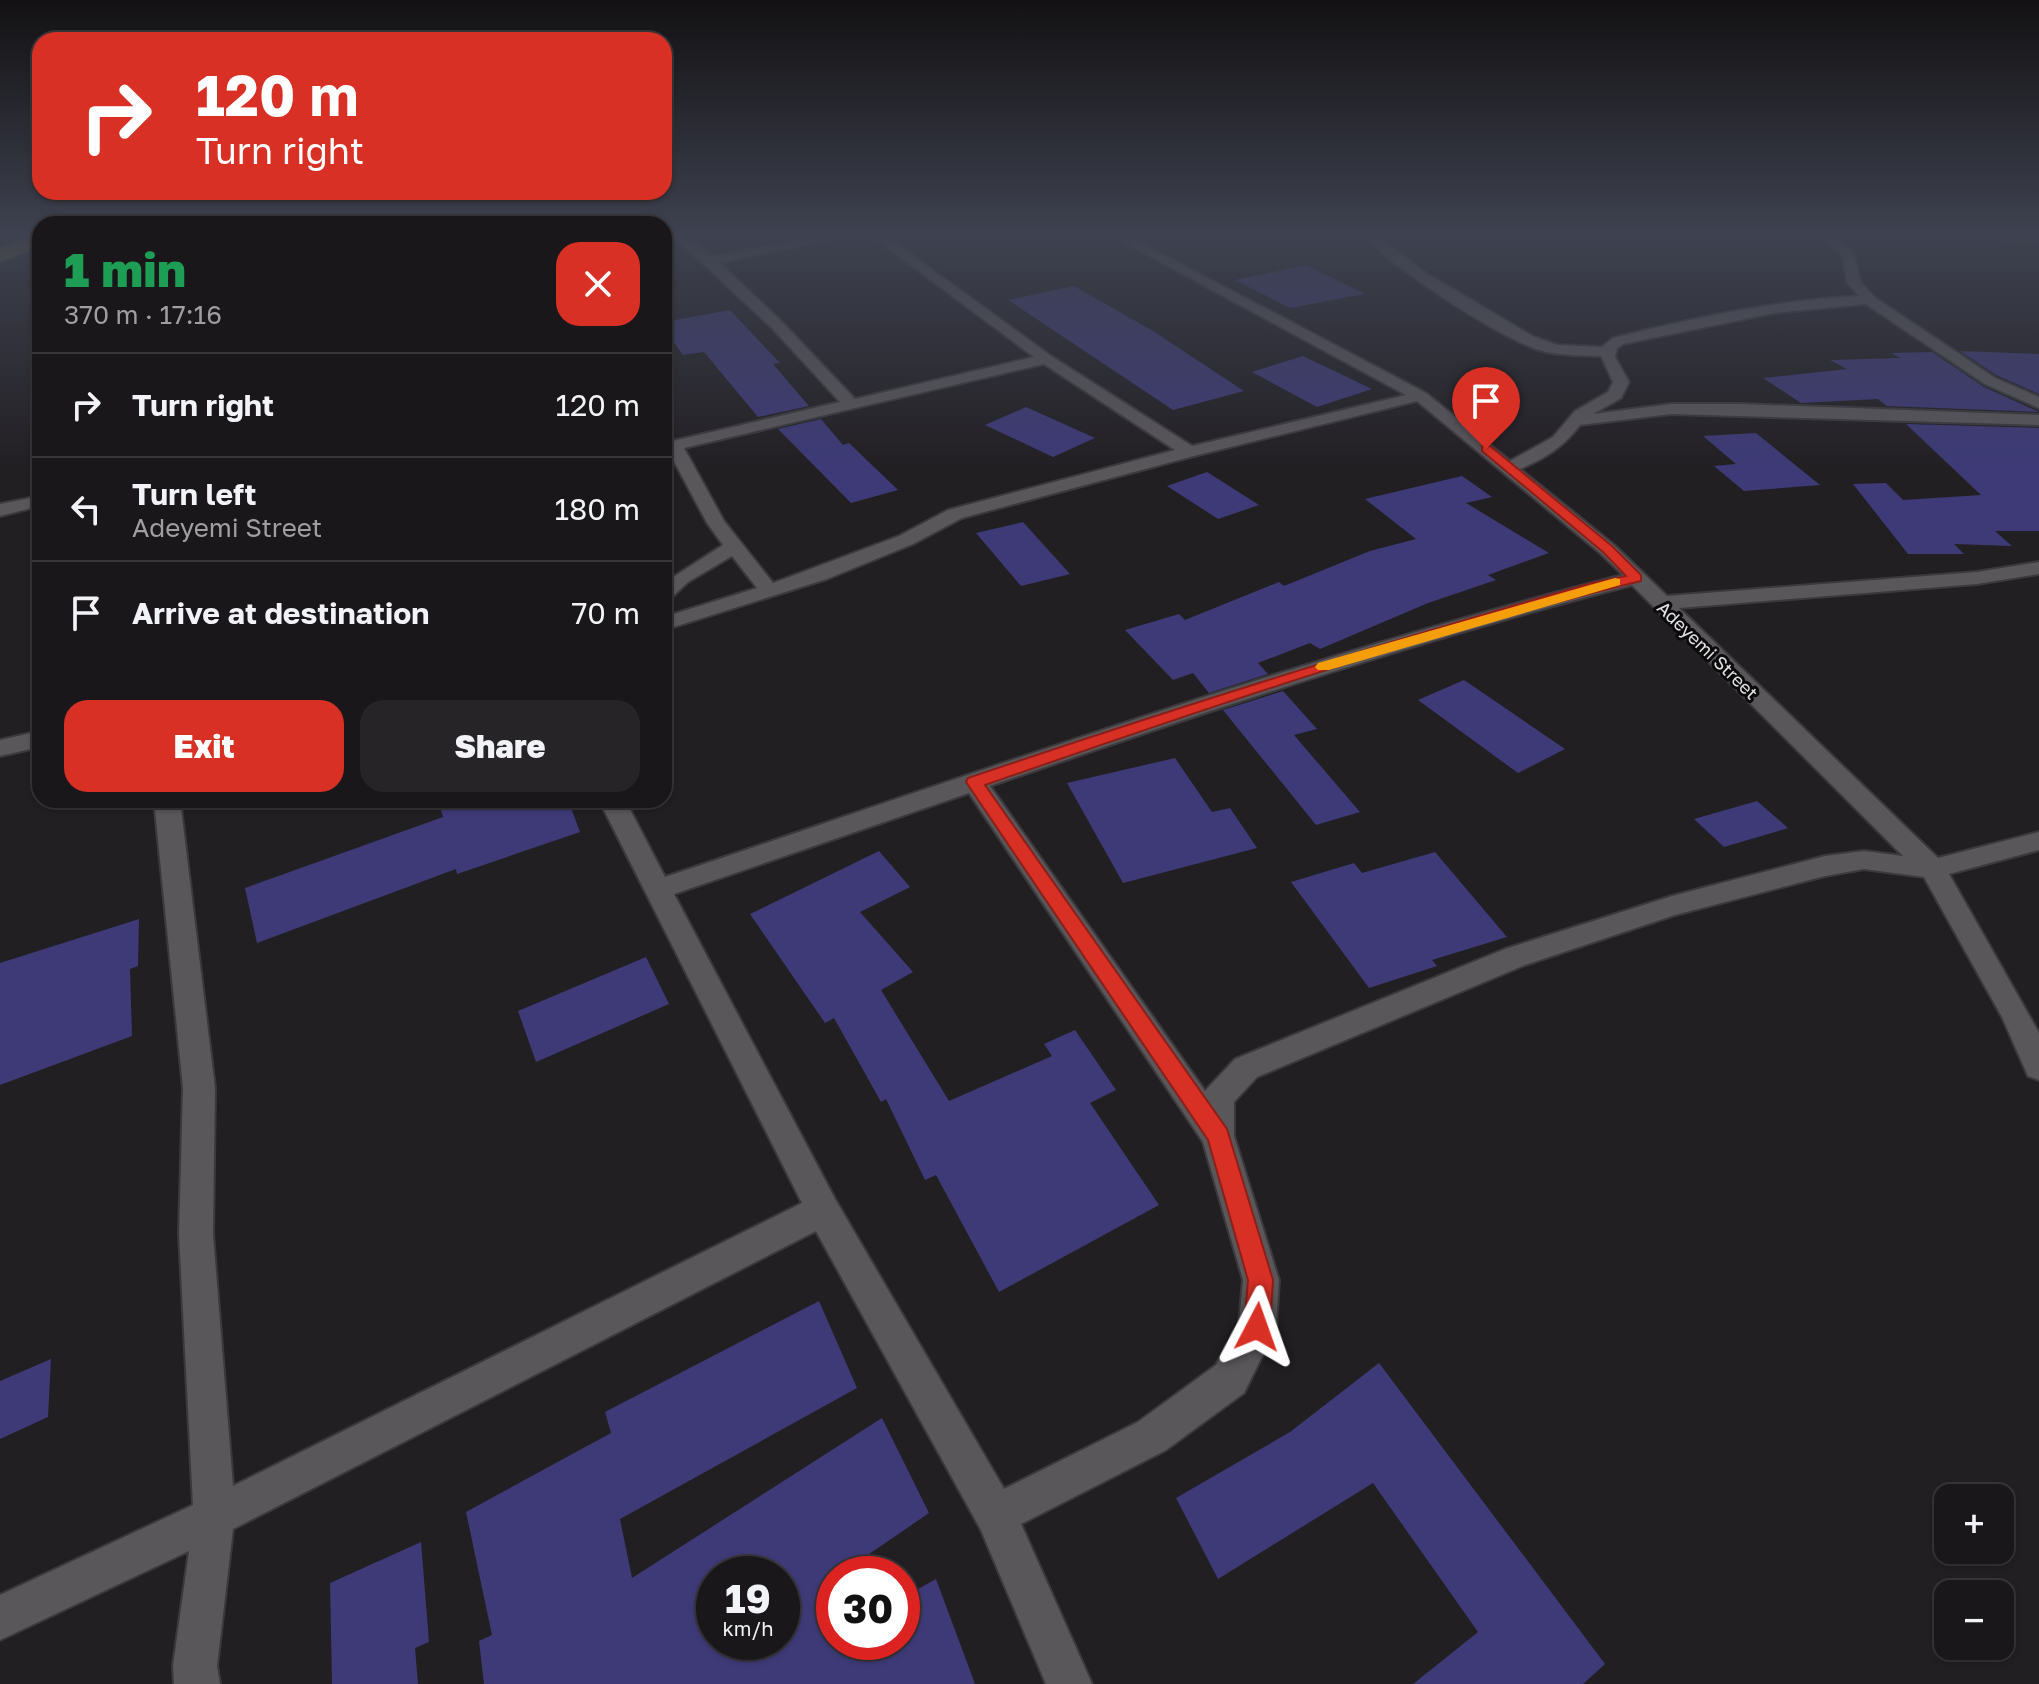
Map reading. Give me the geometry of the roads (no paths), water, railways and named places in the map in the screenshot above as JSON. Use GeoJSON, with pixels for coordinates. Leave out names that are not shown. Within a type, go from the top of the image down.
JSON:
{"type":"FeatureCollection","features":[{"type":"Feature","properties":{"kind":"street"},"geometry":{"type":"LineString","coordinates":[[764,313],[852,405]]}},
{"type":"Feature","properties":{"kind":"street"},"geometry":{"type":"LineString","coordinates":[[983,313],[1046,359],[1189,452]]}},
{"type":"Feature","properties":{"kind":"street","name":"Adeyemi Street"},"geometry":{"type":"LineString","coordinates":[[1263,313],[1420,396],[1607,549],[1933,869],[2015,1014],[2039,1067]]}},
{"type":"Feature","properties":{"kind":"street"},"geometry":{"type":"LineString","coordinates":[[1482,313],[1538,346],[1609,352]]}},
{"type":"Feature","properties":{"kind":"street"},"geometry":{"type":"LineString","coordinates":[[1508,468],[1542,453],[1559,441],[1581,414],[1615,395],[1621,382],[1608,357],[1610,346],[1618,341],[1740,313]]}},
{"type":"Feature","properties":{"kind":"street"},"geometry":{"type":"LineString","coordinates":[[1888,313],[1990,381],[2039,403]]}},
{"type":"Feature","properties":{"kind":"street"},"geometry":{"type":"LineString","coordinates":[[672,446],[1046,359]]}},
{"type":"Feature","properties":{"kind":"street"},"geometry":{"type":"LineString","coordinates":[[672,621],[820,575],[906,540],[955,514],[1189,452],[1420,396]]}},
{"type":"Feature","properties":{"kind":"street"},"geometry":{"type":"LineString","coordinates":[[1575,421],[1671,409],[2039,420]]}},
{"type":"Feature","properties":{"kind":"street"},"geometry":{"type":"LineString","coordinates":[[672,452],[716,523],[769,591]]}},
{"type":"Feature","properties":{"kind":"street"},"geometry":{"type":"LineString","coordinates":[[0,510],[32,503]]}},
{"type":"Feature","properties":{"kind":"street"},"geometry":{"type":"LineString","coordinates":[[672,586],[733,547]]}},
{"type":"Feature","properties":{"kind":"street"},"geometry":{"type":"LineString","coordinates":[[1661,603],[1977,578],[2039,568]]}},
{"type":"Feature","properties":{"kind":"street"},"geometry":{"type":"LineString","coordinates":[[657,890],[1205,704],[1388,646],[1597,586],[1636,578]]}},
{"type":"Feature","properties":{"kind":"street"},"geometry":{"type":"LineString","coordinates":[[0,748],[32,741]]}},
{"type":"Feature","properties":{"kind":"street"},"geometry":{"type":"LineString","coordinates":[[974,782],[1218,1136]]}},
{"type":"Feature","properties":{"kind":"street"},"geometry":{"type":"LineString","coordinates":[[168,808],[199,1088],[196,1234],[214,1517],[195,1666],[197,1684]]}},
{"type":"Feature","properties":{"kind":"street"},"geometry":{"type":"LineString","coordinates":[[616,808],[823,1210],[996,1515],[1069,1684]]}},
{"type":"Feature","properties":{"kind":"street"},"geometry":{"type":"LineString","coordinates":[[996,1515],[1152,1436],[1230,1379],[1257,1327],[1261,1280],[1218,1136],[1218,1097],[1246,1068],[1515,957],[1672,906],[1825,866],[1864,860],[1933,869],[2039,841]]}},
{"type":"Feature","properties":{"kind":"street"},"geometry":{"type":"LineString","coordinates":[[0,1618],[214,1517],[823,1210]]}}]}
